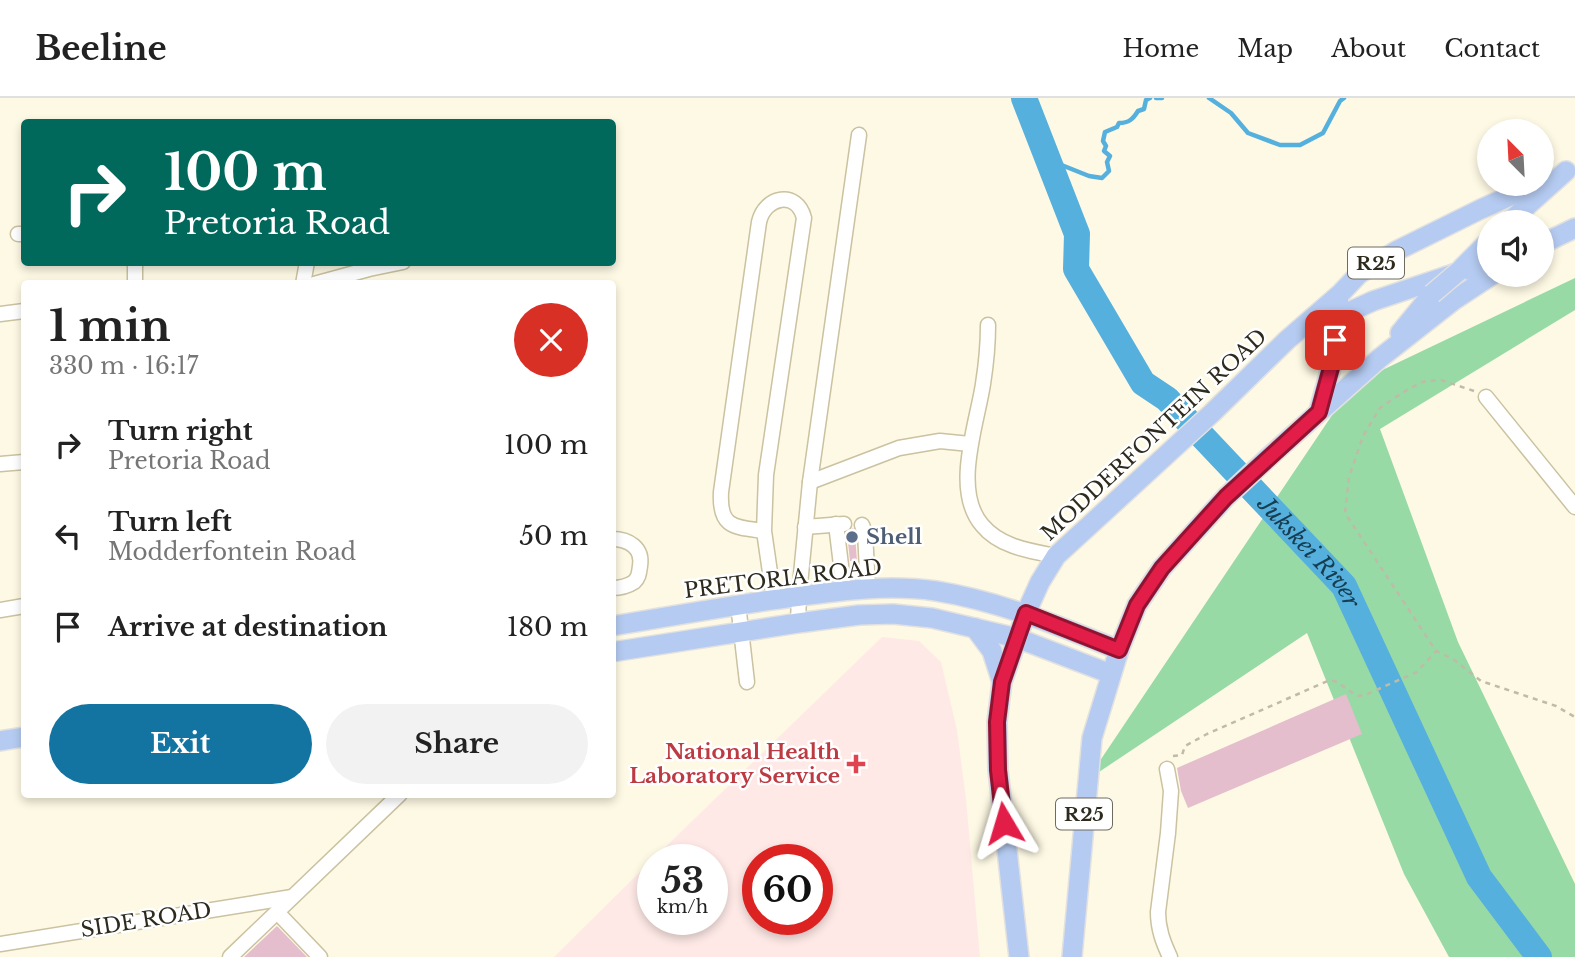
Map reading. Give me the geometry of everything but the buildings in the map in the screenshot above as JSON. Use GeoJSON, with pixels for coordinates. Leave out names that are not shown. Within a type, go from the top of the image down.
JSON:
{"type":"FeatureCollection","features":[{"type":"Feature","properties":{"kind":"main road","name":"MODDERFONTEIN ROAD"},"geometry":{"type":"LineString","coordinates":[[1554,176],[1570,169]]}},
{"type":"Feature","properties":{"kind":"main road"},"geometry":{"type":"LineString","coordinates":[[1523,210],[1570,169]]}},
{"type":"Feature","properties":{"kind":"main road","name":"MODDERFONTEIN ROAD"},"geometry":{"type":"LineString","coordinates":[[1019,957],[998,770],[997,722],[1002,682],[1017,638],[1040,582],[1056,556],[1359,274],[1396,251],[1510,196]]}},
{"type":"Feature","properties":{"kind":"main road"},"geometry":{"type":"LineString","coordinates":[[1554,238],[1575,228]]}},
{"type":"Feature","properties":{"kind":"main road"},"geometry":{"type":"LineString","coordinates":[[1380,358],[1432,294],[1477,253]]}},
{"type":"Feature","properties":{"kind":"main road"},"geometry":{"type":"LineString","coordinates":[[1338,317],[1477,266]]}},
{"type":"Feature","properties":{"kind":"main road","name":"R25"},"geometry":{"type":"LineString","coordinates":[[1072,957],[1092,738],[1119,650],[1137,605],[1162,568],[1226,497],[1380,358],[1477,285]]}},
{"type":"Feature","properties":{"kind":"main road","name":"R25"},"geometry":{"type":"LineString","coordinates":[[1319,412],[1332,364],[1340,293]]}},
{"type":"Feature","properties":{"kind":"main road","name":"PRETORIA ROAD"},"geometry":{"type":"LineString","coordinates":[[616,625],[799,595],[894,588],[936,592],[1026,613],[1119,650]]}},
{"type":"Feature","properties":{"kind":"main road"},"geometry":{"type":"LineString","coordinates":[[616,651],[798,623],[859,615],[892,614],[932,618],[1017,638],[1111,674]]}},
{"type":"Feature","properties":{"kind":"main road"},"geometry":{"type":"LineString","coordinates":[[975,628],[992,651],[1002,682]]}},
{"type":"Feature","properties":{"kind":"main road"},"geometry":{"type":"LineString","coordinates":[[0,741],[21,738]]}},
{"type":"Feature","properties":{"kind":"street"},"geometry":{"type":"LineString","coordinates":[[798,623],[810,482],[859,135]]}},
{"type":"Feature","properties":{"kind":"street"},"geometry":{"type":"LineString","coordinates":[[764,531],[736,527],[726,521],[721,510],[721,492],[761,213],[769,205],[786,199],[802,211],[804,218],[766,475],[764,531],[774,600]]}},
{"type":"Feature","properties":{"kind":"street"},"geometry":{"type":"LineString","coordinates":[[329,280],[384,266]]}},
{"type":"Feature","properties":{"kind":"street"},"geometry":{"type":"LineString","coordinates":[[0,314],[21,311]]}},
{"type":"Feature","properties":{"kind":"street"},"geometry":{"type":"LineString","coordinates":[[988,325],[983,384],[968,461],[971,507],[983,526],[1007,544],[1056,556]]}},
{"type":"Feature","properties":{"kind":"street"},"geometry":{"type":"LineString","coordinates":[[1486,397],[1575,507]]}},
{"type":"Feature","properties":{"kind":"street"},"geometry":{"type":"LineString","coordinates":[[810,482],[899,448],[940,441],[970,444]]}},
{"type":"Feature","properties":{"kind":"street"},"geometry":{"type":"LineString","coordinates":[[0,464],[21,461]]}},
{"type":"Feature","properties":{"kind":"street"},"geometry":{"type":"LineString","coordinates":[[805,527],[840,524],[844,590]]}},
{"type":"Feature","properties":{"kind":"street"},"geometry":{"type":"LineString","coordinates":[[862,525],[865,534],[868,588]]}},
{"type":"Feature","properties":{"kind":"street"},"geometry":{"type":"LineString","coordinates":[[616,539],[632,543],[641,560],[638,577],[632,584],[616,587]]}},
{"type":"Feature","properties":{"kind":"street"},"geometry":{"type":"LineString","coordinates":[[738,604],[747,682]]}},
{"type":"Feature","properties":{"kind":"street"},"geometry":{"type":"LineString","coordinates":[[0,610],[21,606]]}},
{"type":"Feature","properties":{"kind":"street"},"geometry":{"type":"LineString","coordinates":[[1167,769],[1171,791],[1158,925],[1170,957]]}},
{"type":"Feature","properties":{"kind":"street"},"geometry":{"type":"LineString","coordinates":[[230,957],[396,798]]}},
{"type":"Feature","properties":{"kind":"street","name":"SIDE ROAD"},"geometry":{"type":"LineString","coordinates":[[0,944],[292,897]]}},
{"type":"Feature","properties":{"kind":"street"},"geometry":{"type":"LineString","coordinates":[[277,912],[320,957]]}},
{"type":"Feature","properties":{"kind":"path"},"geometry":{"type":"LineString","coordinates":[[1486,397],[1441,380],[1422,382],[1380,408],[1363,436],[1349,477],[1345,513],[1436,651],[1453,659],[1481,681],[1556,706],[1575,717]]}},
{"type":"Feature","properties":{"kind":"path"},"geometry":{"type":"LineString","coordinates":[[1167,769],[1173,755],[1182,755],[1189,743],[1330,680],[1357,696],[1365,695],[1417,672],[1436,651]]}},
{"type":"Feature","properties":{"kind":"shaded area","name":"National Health Laboratory Service"},"geometry":{"type":"Polygon","coordinates":[[[882,637],[919,641],[941,662],[957,730],[980,957],[554,957],[637,875],[637,935],[728,935],[728,844],[668,844],[882,637]]]}},
{"type":"Feature","properties":{"kind":"green space"},"geometry":{"type":"Polygon","coordinates":[[[1575,278],[1575,310],[1380,429],[1458,642],[1575,884],[1575,957],[1449,957],[1404,874],[1307,633],[1087,780],[1353,384],[1575,278]]]}},
{"type":"Feature","properties":{"kind":"waterway","name":"Jukskei River"},"geometry":{"type":"LineString","coordinates":[[1024,98],[1077,234],[1076,269],[1143,383],[1167,399],[1344,586],[1479,877],[1539,957]]}},
{"type":"Feature","properties":{"kind":"waterway"},"geometry":{"type":"LineString","coordinates":[[1049,160],[1089,176],[1102,178],[1109,171],[1107,162],[1110,156],[1104,151],[1105,132],[1130,120],[1138,111],[1144,109],[1146,100],[1150,98]]}},
{"type":"Feature","properties":{"kind":"waterway"},"geometry":{"type":"LineString","coordinates":[[1156,98],[1162,98]]}},
{"type":"Feature","properties":{"kind":"waterway"},"geometry":{"type":"LineString","coordinates":[[1209,98],[1231,113],[1248,133],[1280,145],[1300,145],[1323,133],[1344,98]]}},
{"type":"Feature","properties":{"kind":"place","name":"Shell"},"geometry":{"type":"Point","coordinates":[852,537]}},
{"type":"Feature","properties":{"kind":"place","name":"National Health Laboratory Service"},"geometry":{"type":"Point","coordinates":[856,764]}},
{"type":"Feature","properties":{"kind":"route"},"geometry":{"type":"LineString","coordinates":[[1004,823],[998,770],[997,722],[1002,682],[1026,613],[1119,650],[1137,605],[1162,568],[1226,497],[1319,412],[1332,364],[1335,340]]}}]}
